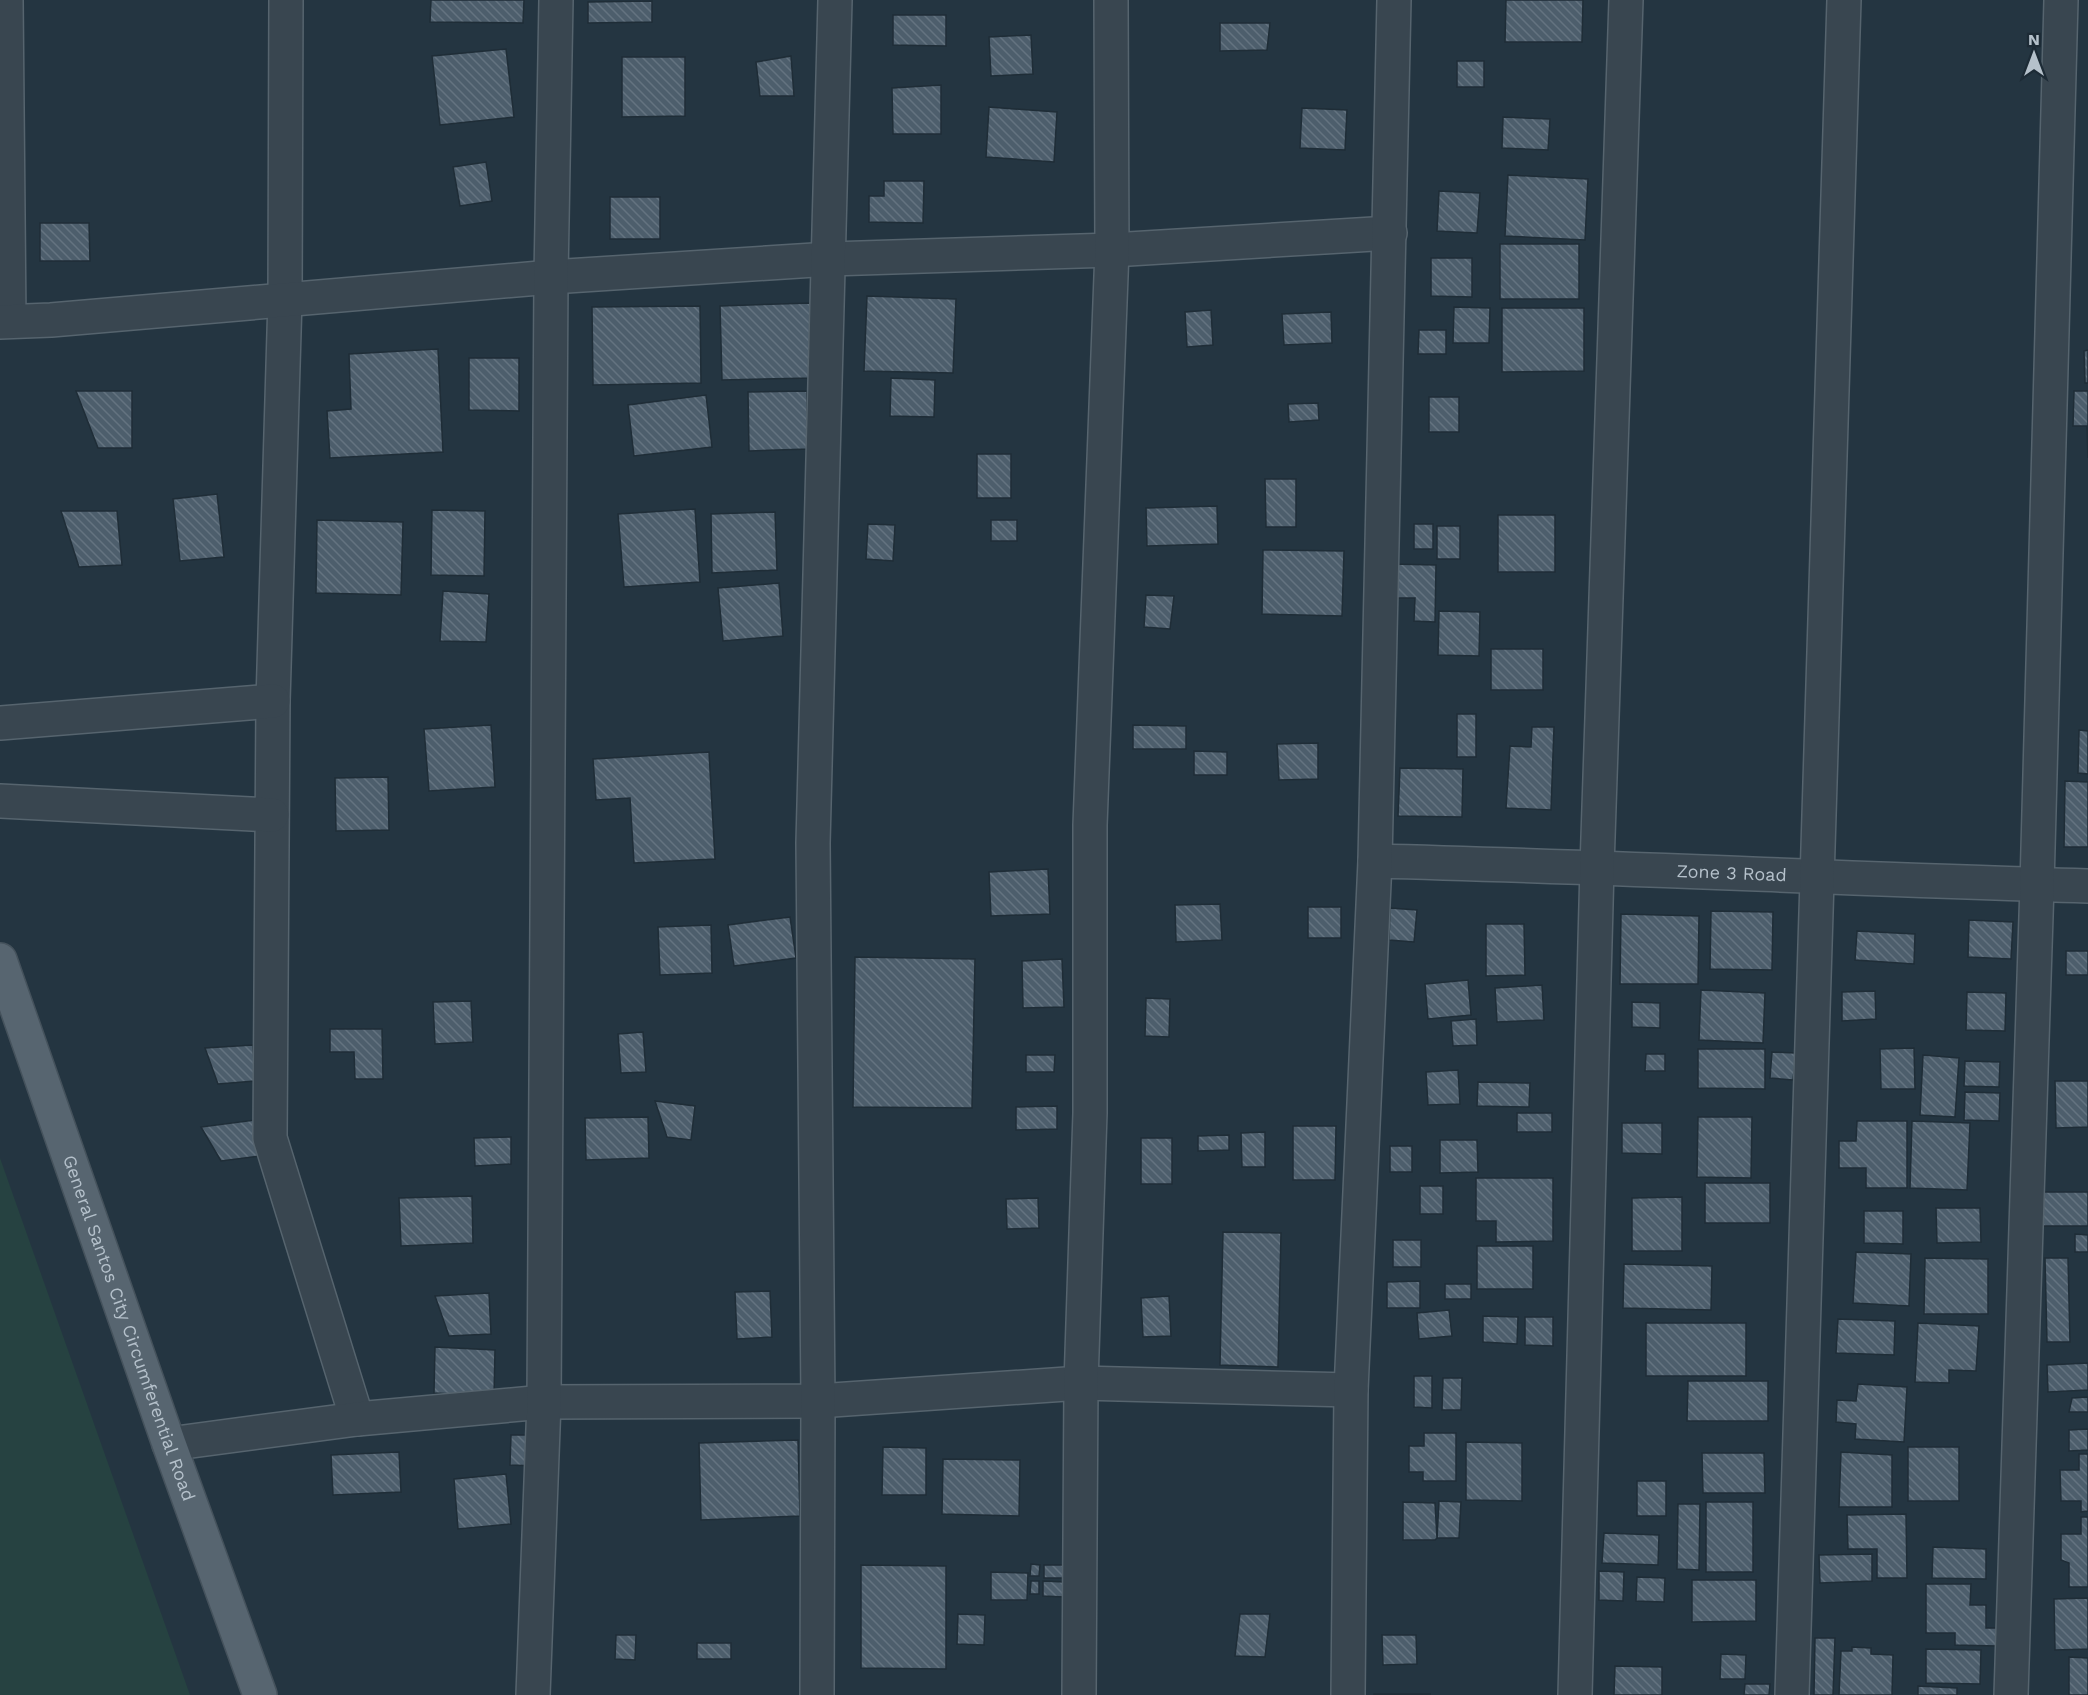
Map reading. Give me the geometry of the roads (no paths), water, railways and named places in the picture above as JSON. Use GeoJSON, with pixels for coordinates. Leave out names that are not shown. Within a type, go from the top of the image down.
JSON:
{"type":"FeatureCollection","features":[{"type":"Feature","properties":{"kind":"main road","name":"General Santos City Circumferential Road"},"geometry":{"type":"LineString","coordinates":[[0,960],[169,1444],[260,1695]]}},
{"type":"Feature","properties":{"kind":"street"},"geometry":{"type":"LineString","coordinates":[[6,0],[5,321],[62,319],[551,277],[830,259],[1112,250],[1390,233]]}},
{"type":"Feature","properties":{"kind":"street"},"geometry":{"type":"LineString","coordinates":[[286,0],[285,299],[273,701],[270,1138],[357,1419]]}},
{"type":"Feature","properties":{"kind":"street"},"geometry":{"type":"LineString","coordinates":[[533,1695],[544,1402],[551,277],[556,0]]}},
{"type":"Feature","properties":{"kind":"street"},"geometry":{"type":"LineString","coordinates":[[817,1695],[818,1401],[813,843],[835,0]]}},
{"type":"Feature","properties":{"kind":"street"},"geometry":{"type":"LineString","coordinates":[[1079,1695],[1081,1383],[1090,1113],[1090,825],[1112,250],[1111,0]]}},
{"type":"Feature","properties":{"kind":"street"},"geometry":{"type":"LineString","coordinates":[[1348,1695],[1351,1390],[1375,861],[1394,0]]}},
{"type":"Feature","properties":{"kind":"street"},"geometry":{"type":"LineString","coordinates":[[1575,1695],[1597,867],[1626,0]]}},
{"type":"Feature","properties":{"kind":"street"},"geometry":{"type":"LineString","coordinates":[[1792,1695],[1844,0]]}},
{"type":"Feature","properties":{"kind":"street"},"geometry":{"type":"LineString","coordinates":[[2011,1695],[2037,885],[2061,0]]}},
{"type":"Feature","properties":{"kind":"street"},"geometry":{"type":"LineString","coordinates":[[0,723],[273,701]]}},
{"type":"Feature","properties":{"kind":"street"},"geometry":{"type":"LineString","coordinates":[[0,801],[273,815]]}},
{"type":"Feature","properties":{"kind":"street","name":"Zone 3 Road"},"geometry":{"type":"LineString","coordinates":[[1375,861],[2088,886]]}},
{"type":"Feature","properties":{"kind":"street"},"geometry":{"type":"LineString","coordinates":[[169,1444],[357,1419],[544,1402],[818,1401],[1081,1383],[1351,1390]]}}]}
